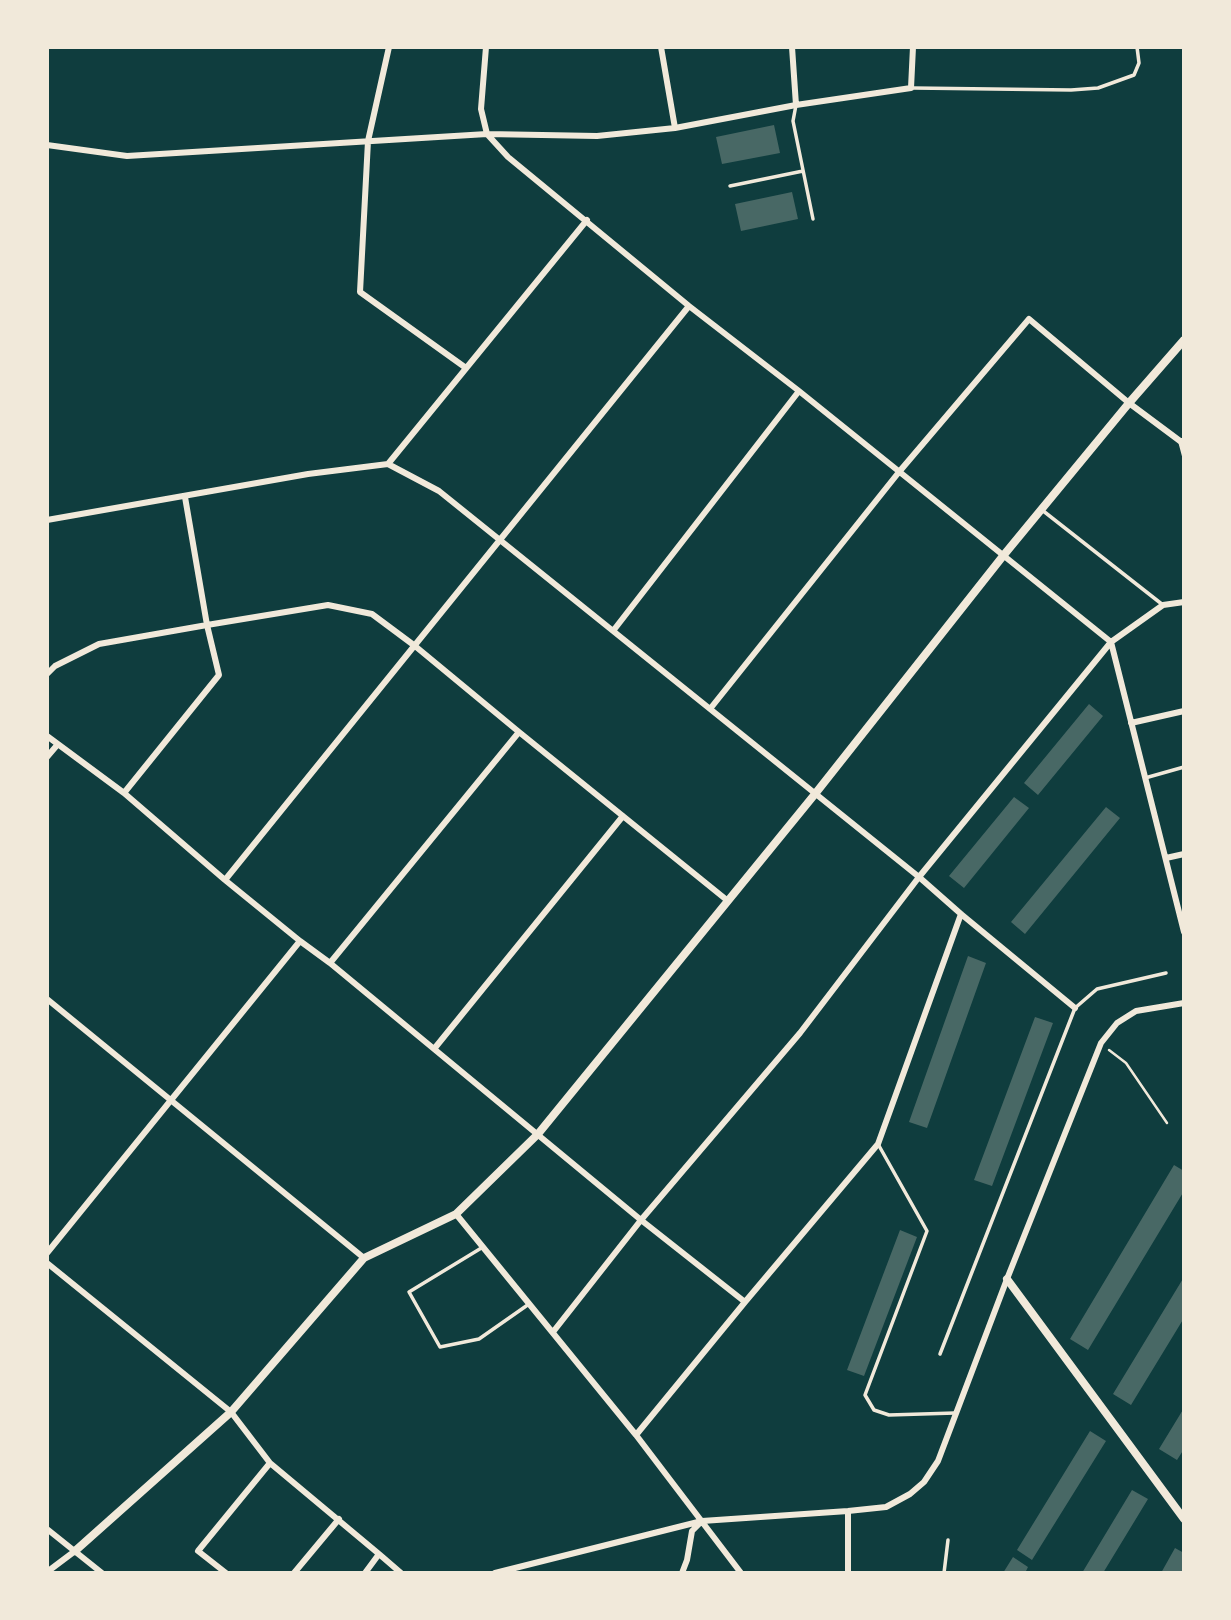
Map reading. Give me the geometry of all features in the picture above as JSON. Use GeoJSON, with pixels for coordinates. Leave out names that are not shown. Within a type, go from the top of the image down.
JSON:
{"type":"FeatureCollection","features":[{"type":"Feature","properties":{"kind":"street"},"geometry":{"type":"LineString","coordinates":[[389,47],[368,141],[360,292],[466,368]]}},
{"type":"Feature","properties":{"kind":"street"},"geometry":{"type":"LineString","coordinates":[[486,47],[481,109],[487,134],[508,157],[689,306],[1111,642],[1184,932]]}},
{"type":"Feature","properties":{"kind":"street"},"geometry":{"type":"LineString","coordinates":[[661,47],[675,128]]}},
{"type":"Feature","properties":{"kind":"street"},"geometry":{"type":"LineString","coordinates":[[792,47],[796,105]]}},
{"type":"Feature","properties":{"kind":"street"},"geometry":{"type":"LineString","coordinates":[[47,145],[127,156],[487,134],[597,136],[675,128],[796,105],[911,88],[913,47]]}},
{"type":"Feature","properties":{"kind":"street"},"geometry":{"type":"LineString","coordinates":[[388,464],[587,220]]}},
{"type":"Feature","properties":{"kind":"street"},"geometry":{"type":"LineString","coordinates":[[225,880],[689,306]]}},
{"type":"Feature","properties":{"kind":"street"},"geometry":{"type":"LineString","coordinates":[[710,709],[899,472],[1029,319],[1129,403],[1182,441]]}},
{"type":"Feature","properties":{"kind":"street"},"geometry":{"type":"LineString","coordinates":[[47,1572],[75,1551],[231,1412],[364,1258],[456,1214],[538,1134],[815,794],[1003,556],[1184,340]]}},
{"type":"Feature","properties":{"kind":"street"},"geometry":{"type":"LineString","coordinates":[[613,631],[799,391]]}},
{"type":"Feature","properties":{"kind":"street"},"geometry":{"type":"LineString","coordinates":[[47,520],[308,474],[388,464],[439,491],[919,877],[1075,1008]]}},
{"type":"Feature","properties":{"kind":"street"},"geometry":{"type":"LineString","coordinates":[[124,793],[219,675],[207,625],[185,497]]}},
{"type":"Feature","properties":{"kind":"street"},"geometry":{"type":"LineString","coordinates":[[553,1332],[641,1220],[800,1033],[919,877],[1111,642],[1163,605],[1184,602]]}},
{"type":"Feature","properties":{"kind":"street"},"geometry":{"type":"LineString","coordinates":[[47,674],[55,666],[99,644],[328,605],[372,614],[728,901]]}},
{"type":"Feature","properties":{"kind":"street"},"geometry":{"type":"LineString","coordinates":[[1131,723],[1184,711]]}},
{"type":"Feature","properties":{"kind":"street"},"geometry":{"type":"LineString","coordinates":[[330,963],[519,732]]}},
{"type":"Feature","properties":{"kind":"street"},"geometry":{"type":"LineString","coordinates":[[47,736],[124,793],[225,880],[330,963],[641,1220],[745,1301]]}},
{"type":"Feature","properties":{"kind":"street"},"geometry":{"type":"LineString","coordinates":[[47,757],[58,744]]}},
{"type":"Feature","properties":{"kind":"street"},"geometry":{"type":"LineString","coordinates":[[434,1049],[623,816]]}},
{"type":"Feature","properties":{"kind":"street"},"geometry":{"type":"LineString","coordinates":[[1166,858],[1184,854]]}},
{"type":"Feature","properties":{"kind":"street"},"geometry":{"type":"LineString","coordinates":[[636,1435],[878,1144],[961,914]]}},
{"type":"Feature","properties":{"kind":"street"},"geometry":{"type":"LineString","coordinates":[[47,1253],[300,941]]}},
{"type":"Feature","properties":{"kind":"street"},"geometry":{"type":"LineString","coordinates":[[47,999],[364,1258]]}},
{"type":"Feature","properties":{"kind":"street"},"geometry":{"type":"LineString","coordinates":[[495,1573],[702,1521],[886,1507],[911,1494],[924,1482],[938,1461],[1101,1043],[1117,1023],[1136,1011],[1184,1003]]}},
{"type":"Feature","properties":{"kind":"street"},"geometry":{"type":"LineString","coordinates":[[456,1214],[636,1435],[741,1573]]}},
{"type":"Feature","properties":{"kind":"street"},"geometry":{"type":"LineString","coordinates":[[47,1263],[231,1412],[270,1462],[401,1573]]}},
{"type":"Feature","properties":{"kind":"street"},"geometry":{"type":"LineString","coordinates":[[1007,1279],[1184,1519]]}},
{"type":"Feature","properties":{"kind":"street"},"geometry":{"type":"LineString","coordinates":[[226,1573],[198,1551],[270,1462]]}},
{"type":"Feature","properties":{"kind":"street"},"geometry":{"type":"LineString","coordinates":[[848,1511],[848,1573]]}},
{"type":"Feature","properties":{"kind":"street"},"geometry":{"type":"LineString","coordinates":[[294,1573],[338,1519]]}},
{"type":"Feature","properties":{"kind":"street"},"geometry":{"type":"LineString","coordinates":[[681,1573],[687,1560],[692,1531],[702,1521]]}},
{"type":"Feature","properties":{"kind":"street"},"geometry":{"type":"LineString","coordinates":[[47,1529],[102,1573]]}},
{"type":"Feature","properties":{"kind":"street"},"geometry":{"type":"LineString","coordinates":[[365,1573],[379,1554]]}},
{"type":"Feature","properties":{"kind":"lane"},"geometry":{"type":"LineString","coordinates":[[911,88],[1098,88],[1134,75],[1139,63],[1137,47]]}},
{"type":"Feature","properties":{"kind":"lane"},"geometry":{"type":"LineString","coordinates":[[796,105],[793,121],[813,219]]}},
{"type":"Feature","properties":{"kind":"lane"},"geometry":{"type":"LineString","coordinates":[[730,186],[803,171]]}},
{"type":"Feature","properties":{"kind":"lane"},"geometry":{"type":"LineString","coordinates":[[1182,441],[1184,457]]}},
{"type":"Feature","properties":{"kind":"lane"},"geometry":{"type":"LineString","coordinates":[[1042,510],[1163,605]]}},
{"type":"Feature","properties":{"kind":"lane"},"geometry":{"type":"LineString","coordinates":[[1146,778],[1184,767]]}},
{"type":"Feature","properties":{"kind":"lane"},"geometry":{"type":"LineString","coordinates":[[940,1354],[1075,1008],[1097,989],[1166,973]]}},
{"type":"Feature","properties":{"kind":"lane"},"geometry":{"type":"LineString","coordinates":[[878,1144],[927,1231],[865,1395],[874,1410],[889,1415],[956,1413]]}},
{"type":"Feature","properties":{"kind":"lane"},"geometry":{"type":"LineString","coordinates":[[483,1247],[409,1292],[440,1347],[479,1339],[530,1303]]}},
{"type":"Feature","properties":{"kind":"lane"},"geometry":{"type":"LineString","coordinates":[[944,1573],[948,1540]]}},
{"type":"Feature","properties":{"kind":"path"},"geometry":{"type":"LineString","coordinates":[[1101,1043],[1126,1063],[1167,1123]]}},
{"type":"Feature","properties":{"kind":"building"},"geometry":{"type":"Polygon","coordinates":[[[774,125],[780,153],[722,164],[716,137],[774,125]]]}},
{"type":"Feature","properties":{"kind":"building"},"geometry":{"type":"Polygon","coordinates":[[[792,192],[798,219],[741,231],[735,204],[792,192]]]}},
{"type":"Feature","properties":{"kind":"building"},"geometry":{"type":"Polygon","coordinates":[[[1089,704],[1103,716],[1038,795],[1024,783],[1089,704]]]}},
{"type":"Feature","properties":{"kind":"building"},"geometry":{"type":"Polygon","coordinates":[[[1014,797],[1029,808],[964,888],[949,876],[1014,797]]]}},
{"type":"Feature","properties":{"kind":"building"},"geometry":{"type":"Polygon","coordinates":[[[1106,807],[1120,818],[1025,934],[1011,922],[1106,807]]]}},
{"type":"Feature","properties":{"kind":"building"},"geometry":{"type":"Polygon","coordinates":[[[968,956],[986,963],[927,1128],[909,1122],[968,956]]]}},
{"type":"Feature","properties":{"kind":"building"},"geometry":{"type":"Polygon","coordinates":[[[1035,1017],[1053,1023],[992,1186],[974,1180],[1035,1017]]]}},
{"type":"Feature","properties":{"kind":"building"},"geometry":{"type":"Polygon","coordinates":[[[1174,1165],[1184,1171],[1184,1191],[1088,1350],[1070,1339],[1174,1165]]]}},
{"type":"Feature","properties":{"kind":"building"},"geometry":{"type":"Polygon","coordinates":[[[900,1230],[917,1237],[864,1376],[847,1370],[900,1230]]]}},
{"type":"Feature","properties":{"kind":"building"},"geometry":{"type":"Polygon","coordinates":[[[1184,1277],[1184,1318],[1131,1405],[1113,1394],[1184,1277]]]}},
{"type":"Feature","properties":{"kind":"building"},"geometry":{"type":"Polygon","coordinates":[[[1184,1408],[1184,1449],[1177,1460],[1159,1449],[1184,1408]]]}},
{"type":"Feature","properties":{"kind":"building"},"geometry":{"type":"Polygon","coordinates":[[[1090,1431],[1106,1441],[1032,1560],[1017,1550],[1090,1431]]]}},
{"type":"Feature","properties":{"kind":"building"},"geometry":{"type":"Polygon","coordinates":[[[1132,1490],[1148,1499],[1103,1573],[1082,1573],[1132,1490]]]}},
{"type":"Feature","properties":{"kind":"building"},"geometry":{"type":"Polygon","coordinates":[[[1175,1548],[1184,1553],[1184,1570],[1182,1573],[1161,1573],[1175,1548]]]}},
{"type":"Feature","properties":{"kind":"building"},"geometry":{"type":"Polygon","coordinates":[[[1013,1557],[1028,1567],[1025,1573],[1003,1573],[1013,1557]]]}}]}
